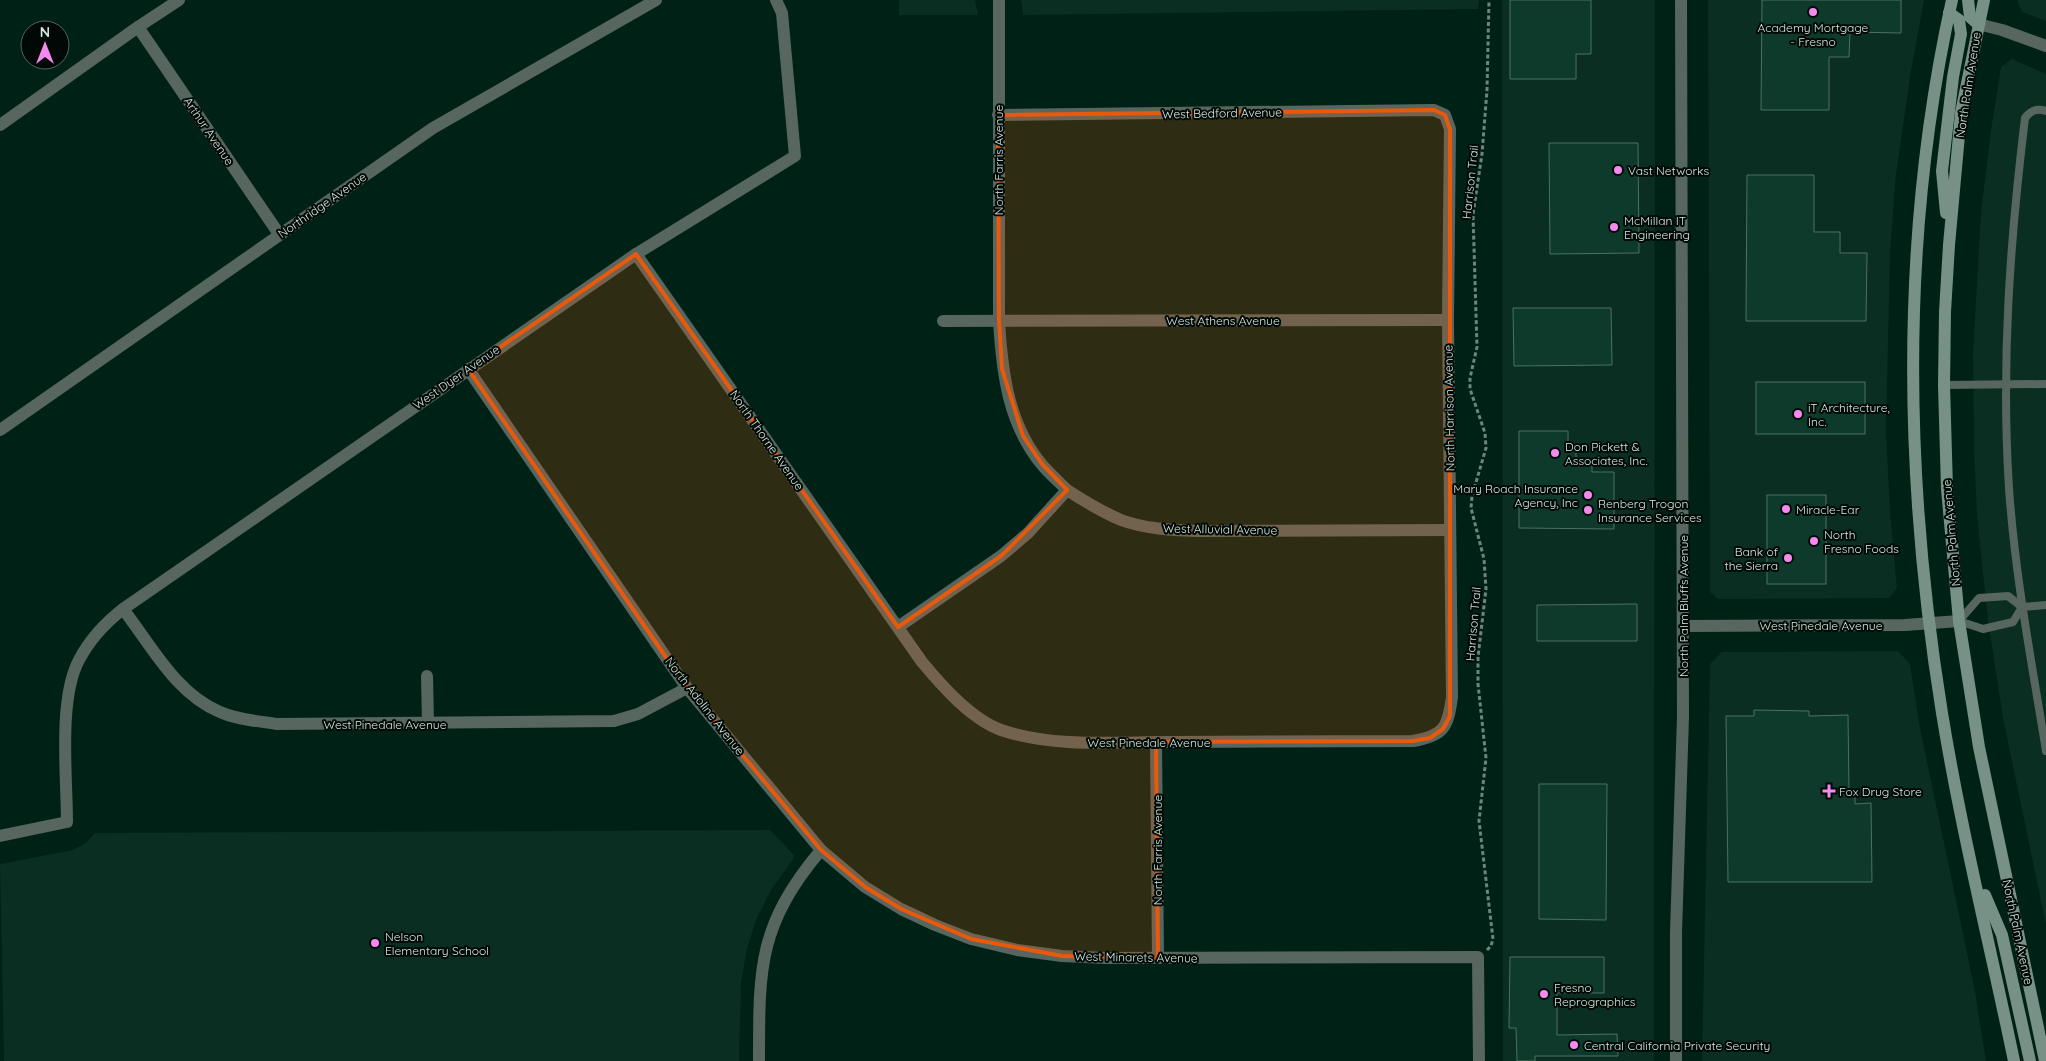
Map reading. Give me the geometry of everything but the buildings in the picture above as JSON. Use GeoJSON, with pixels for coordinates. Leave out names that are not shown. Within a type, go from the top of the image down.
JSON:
{"type":"FeatureCollection","features":[{"type":"Feature","properties":{"kind":"main road"},"geometry":{"type":"LineString","coordinates":[[1968,0],[1970,17],[1978,24]]}},
{"type":"Feature","properties":{"kind":"main road","name":"North Palm Avenue"},"geometry":{"type":"LineString","coordinates":[[1984,0],[1961,113],[1949,245],[1944,385],[1947,489],[1959,621],[1979,747],[2045,1061]]}},
{"type":"Feature","properties":{"kind":"main road"},"geometry":{"type":"LineString","coordinates":[[1949,245],[1942,171],[1952,85],[1961,34],[1958,20],[1950,6]]}},
{"type":"Feature","properties":{"kind":"main road"},"geometry":{"type":"LineString","coordinates":[[1950,6],[1933,102],[1919,205],[1913,392],[1915,463],[1929,623],[1942,714],[2014,1061]]}},
{"type":"Feature","properties":{"kind":"main road"},"geometry":{"type":"LineString","coordinates":[[1974,870],[2002,935],[2030,1061]]}},
{"type":"Feature","properties":{"kind":"street"},"geometry":{"type":"LineString","coordinates":[[0,125],[138,27],[180,0]]}},
{"type":"Feature","properties":{"kind":"street","name":"Northridge Avenue"},"geometry":{"type":"LineString","coordinates":[[0,430],[433,128],[656,0]]}},
{"type":"Feature","properties":{"kind":"street","name":"West Dyer Avenue"},"geometry":{"type":"LineString","coordinates":[[0,836],[67,822],[66,722],[70,687],[78,661],[90,642],[102,626],[123,608],[636,254],[794,156],[782,13],[776,0]]}},
{"type":"Feature","properties":{"kind":"street","name":"North Farris Avenue"},"geometry":{"type":"LineString","coordinates":[[998,0],[999,321],[1002,369],[1010,402],[1020,428],[1042,464],[1067,490]]}},
{"type":"Feature","properties":{"kind":"street","name":"North Palm Bluffs Avenue"},"geometry":{"type":"LineString","coordinates":[[1676,1061],[1676,932],[1683,717],[1681,0]]}},
{"type":"Feature","properties":{"kind":"street"},"geometry":{"type":"LineString","coordinates":[[1978,24],[2002,30],[2046,46]]}},
{"type":"Feature","properties":{"kind":"street","name":"Arthur Avenue"},"geometry":{"type":"LineString","coordinates":[[138,27],[279,234]]}},
{"type":"Feature","properties":{"kind":"street","name":"West Bedford Avenue"},"geometry":{"type":"LineString","coordinates":[[998,115],[1434,110],[1445,115]]}},
{"type":"Feature","properties":{"kind":"street","name":"North Harrison Avenue"},"geometry":{"type":"LineString","coordinates":[[1443,729],[1450,716],[1452,697],[1448,320],[1450,129],[1445,115]]}},
{"type":"Feature","properties":{"kind":"street","name":"North Thorne Avenue"},"geometry":{"type":"LineString","coordinates":[[636,254],[898,627]]}},
{"type":"Feature","properties":{"kind":"street","name":"West Athens Avenue"},"geometry":{"type":"LineString","coordinates":[[999,321],[1448,320]]}},
{"type":"Feature","properties":{"kind":"street"},"geometry":{"type":"LineString","coordinates":[[943,322],[999,321]]}},
{"type":"Feature","properties":{"kind":"street","name":"North Adoline Avenue"},"geometry":{"type":"LineString","coordinates":[[468,369],[687,688],[821,850]]}},
{"type":"Feature","properties":{"kind":"street"},"geometry":{"type":"LineString","coordinates":[[898,627],[1002,556],[1028,534],[1067,490]]}},
{"type":"Feature","properties":{"kind":"street","name":"West Alluvial Avenue"},"geometry":{"type":"LineString","coordinates":[[1067,490],[1094,507],[1123,521],[1162,529],[1198,531],[1450,530]]}},
{"type":"Feature","properties":{"kind":"street","name":"West Pinedale Avenue"},"geometry":{"type":"LineString","coordinates":[[123,608],[184,688],[201,702],[221,713],[243,719],[277,724],[614,721],[638,714],[687,688]]}},
{"type":"Feature","properties":{"kind":"street","name":"West Pinedale Avenue"},"geometry":{"type":"LineString","coordinates":[[1683,626],[1905,625],[1959,621]]}},
{"type":"Feature","properties":{"kind":"street","name":"West Pinedale Avenue"},"geometry":{"type":"LineString","coordinates":[[898,627],[946,692],[972,713],[999,729],[1026,737],[1053,742],[1413,741],[1430,738],[1443,729]]}},
{"type":"Feature","properties":{"kind":"street"},"geometry":{"type":"LineString","coordinates":[[427,676],[428,724]]}},
{"type":"Feature","properties":{"kind":"street","name":"North Farris Avenue"},"geometry":{"type":"LineString","coordinates":[[1156,742],[1158,958]]}},
{"type":"Feature","properties":{"kind":"street"},"geometry":{"type":"LineString","coordinates":[[759,1061],[759,991],[762,962],[767,941],[775,918],[821,850]]}},
{"type":"Feature","properties":{"kind":"street","name":"West Minarets Avenue"},"geometry":{"type":"LineString","coordinates":[[821,850],[865,887],[901,909],[971,939],[1017,950],[1062,956],[1158,958],[1481,955]]}},
{"type":"Feature","properties":{"kind":"street"},"geometry":{"type":"LineString","coordinates":[[1479,1061],[1481,955]]}},
{"type":"Feature","properties":{"kind":"lane"},"geometry":{"type":"LineString","coordinates":[[2046,111],[2035,110],[2025,118],[2015,198],[2008,284],[2005,384],[2009,489],[2022,607],[2046,750]]}},
{"type":"Feature","properties":{"kind":"lane"},"geometry":{"type":"LineString","coordinates":[[1944,385],[2046,384]]}},
{"type":"Feature","properties":{"kind":"lane"},"geometry":{"type":"LineString","coordinates":[[2022,607],[2013,622],[1983,629],[1959,621],[1979,598],[2008,596],[2022,607],[2046,605]]}},
{"type":"Feature","properties":{"kind":"path","name":"Harrison Trail"},"geometry":{"type":"LineString","coordinates":[[1481,955],[1491,946],[1493,939],[1479,821],[1486,758],[1478,684],[1478,666],[1486,589],[1484,559],[1471,508],[1472,496],[1486,448],[1485,433],[1470,389],[1470,378],[1477,347],[1473,214],[1482,154],[1487,90],[1489,0]]}},
{"type":"Feature","properties":{"kind":"highlighted area"},"geometry":{"type":"Polygon","coordinates":[[[1434,110],[1445,115],[1450,129],[1450,716],[1443,729],[1430,738],[1413,741],[1156,742],[1158,958],[1062,956],[971,939],[901,909],[865,887],[821,850],[687,688],[468,369],[636,254],[898,627],[1001,556],[1067,490],[1042,464],[1023,436],[1002,369],[999,321],[998,115],[1434,110]]]}},
{"type":"Feature","properties":{"kind":"shaded area"},"geometry":{"type":"Polygon","coordinates":[[[899,0],[975,0],[978,15],[899,15],[899,0]]]}},
{"type":"Feature","properties":{"kind":"shaded area"},"geometry":{"type":"Polygon","coordinates":[[[1021,0],[1479,0],[1478,9],[1023,15],[1021,0]]]}},
{"type":"Feature","properties":{"kind":"shaded area"},"geometry":{"type":"Polygon","coordinates":[[[1502,0],[1655,0],[1654,1061],[1503,1061],[1502,0]]]}},
{"type":"Feature","properties":{"kind":"shaded area"},"geometry":{"type":"Polygon","coordinates":[[[1708,0],[1924,0],[1911,71],[1896,174],[1890,252],[1886,432],[1890,512],[1897,588],[1889,598],[1718,599],[1710,592],[1708,0]]]}},
{"type":"Feature","properties":{"kind":"shaded area"},"geometry":{"type":"Polygon","coordinates":[[[2017,0],[2046,0],[2046,21],[2022,12],[2017,0]]]}},
{"type":"Feature","properties":{"kind":"shaded area"},"geometry":{"type":"Polygon","coordinates":[[[2012,59],[2046,74],[2046,925],[2003,718],[1988,620],[1977,516],[1974,449],[1973,353],[1981,212],[2001,67],[2012,59]]]}},
{"type":"Feature","properties":{"kind":"shaded area"},"geometry":{"type":"Polygon","coordinates":[[[1898,651],[1910,664],[1920,728],[1975,991],[1986,1061],[1702,1061],[1710,664],[1722,652],[1898,651]]]}},
{"type":"Feature","properties":{"kind":"shaded area","name":"Nelson Elementary School"},"geometry":{"type":"Polygon","coordinates":[[[770,830],[794,855],[794,858],[771,890],[757,918],[747,948],[741,983],[739,1061],[4,1061],[0,864],[73,850],[86,843],[95,833],[770,830]]]}},
{"type":"Feature","properties":{"kind":"place","name":"Academy Mortgage - Fresno"},"geometry":{"type":"Point","coordinates":[1813,12]}},
{"type":"Feature","properties":{"kind":"place","name":"Vast Networks"},"geometry":{"type":"Point","coordinates":[1618,170]}},
{"type":"Feature","properties":{"kind":"place","name":"McMillan IT Engineering"},"geometry":{"type":"Point","coordinates":[1614,227]}},
{"type":"Feature","properties":{"kind":"place","name":"iT Architecture, Inc."},"geometry":{"type":"Point","coordinates":[1798,414]}},
{"type":"Feature","properties":{"kind":"place","name":"Don Pickett & Associates, Inc."},"geometry":{"type":"Point","coordinates":[1555,453]}},
{"type":"Feature","properties":{"kind":"place","name":"Mary Roach Insurance Agency, Inc"},"geometry":{"type":"Point","coordinates":[1588,495]}},
{"type":"Feature","properties":{"kind":"place","name":"Miracle-Ear"},"geometry":{"type":"Point","coordinates":[1786,509]}},
{"type":"Feature","properties":{"kind":"place","name":"Renberg Trogon Insurance Services"},"geometry":{"type":"Point","coordinates":[1588,510]}},
{"type":"Feature","properties":{"kind":"place","name":"North Fresno Foods"},"geometry":{"type":"Point","coordinates":[1814,541]}},
{"type":"Feature","properties":{"kind":"place","name":"Bank of the Sierra"},"geometry":{"type":"Point","coordinates":[1788,558]}},
{"type":"Feature","properties":{"kind":"place","name":"Fox Drug Store"},"geometry":{"type":"Point","coordinates":[1829,791]}},
{"type":"Feature","properties":{"kind":"place","name":"Nelson Elementary School"},"geometry":{"type":"Point","coordinates":[375,943]}},
{"type":"Feature","properties":{"kind":"place","name":"Fresno Reprographics"},"geometry":{"type":"Point","coordinates":[1544,994]}},
{"type":"Feature","properties":{"kind":"place","name":"Central California Private Security"},"geometry":{"type":"Point","coordinates":[1574,1045]}}]}
